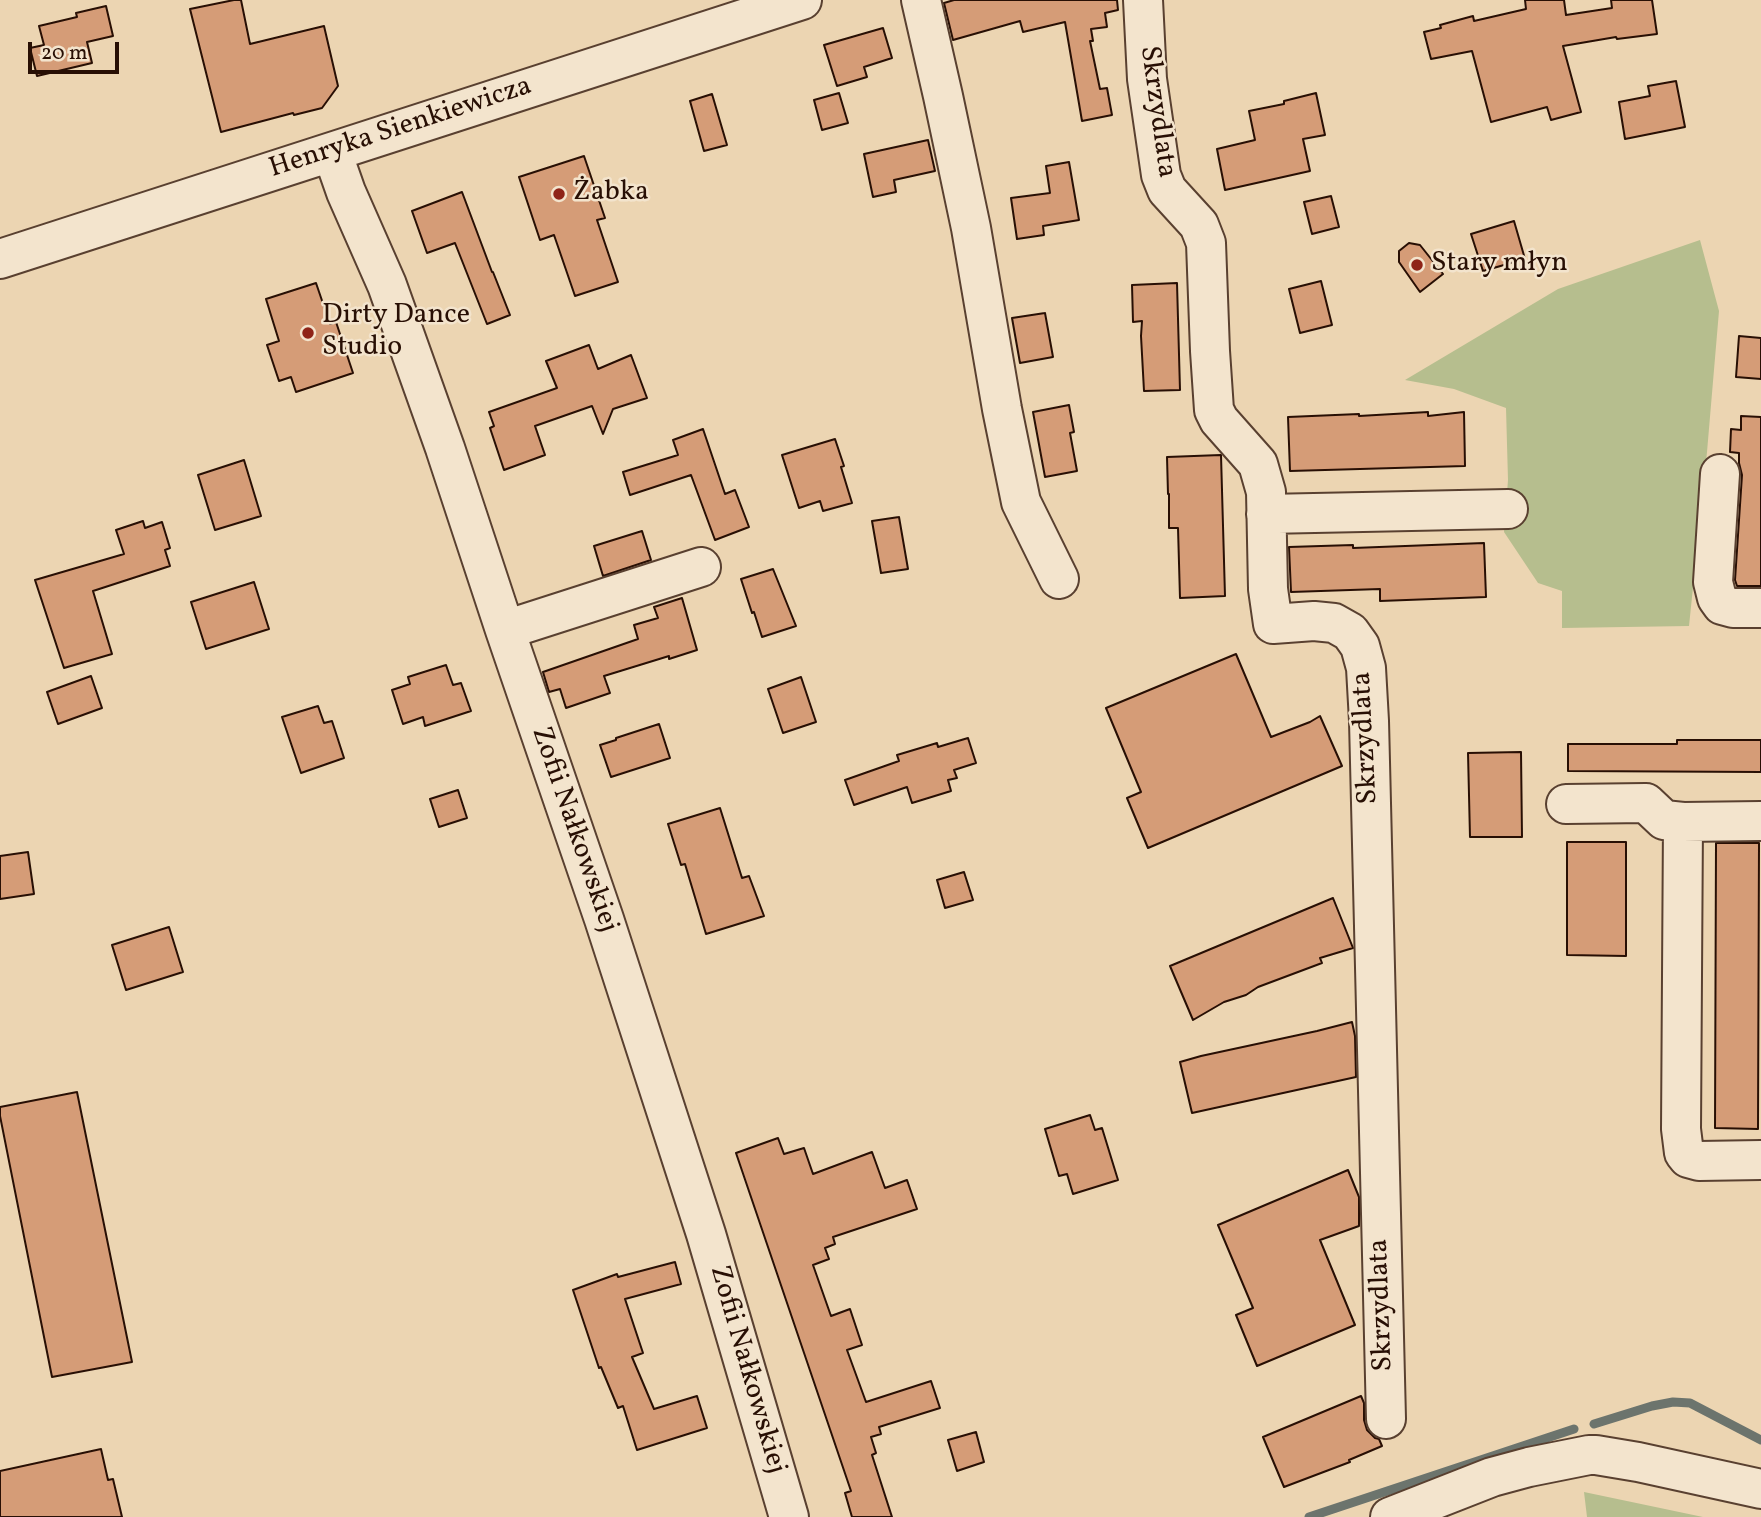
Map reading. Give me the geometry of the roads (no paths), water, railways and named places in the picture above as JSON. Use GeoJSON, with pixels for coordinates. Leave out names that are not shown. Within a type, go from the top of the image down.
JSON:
{"type":"FeatureCollection","features":[{"type":"Feature","properties":{"kind":"street","name":"Henryka Sienkiewicza"},"geometry":{"type":"LineString","coordinates":[[0,259],[802,0]]}},
{"type":"Feature","properties":{"kind":"street"},"geometry":{"type":"LineString","coordinates":[[921,0],[971,228],[1021,502],[1059,579]]}},
{"type":"Feature","properties":{"kind":"street","name":"Skrzydlata"},"geometry":{"type":"LineString","coordinates":[[1143,0],[1147,79],[1161,175],[1167,190],[1199,225],[1206,243],[1214,410],[1219,421],[1258,464],[1266,492],[1268,589],[1273,624],[1334,622],[1350,632],[1360,646],[1366,668],[1386,1419]]}},
{"type":"Feature","properties":{"kind":"street","name":"Zofii Nałkowskiej"},"geometry":{"type":"LineString","coordinates":[[332,152],[346,192],[387,285],[445,448],[604,919],[697,1208],[789,1517]]}},
{"type":"Feature","properties":{"kind":"street"},"geometry":{"type":"LineString","coordinates":[[1720,474],[1713,582],[1717,598],[1722,605],[1733,608],[1761,608]]}},
{"type":"Feature","properties":{"kind":"street"},"geometry":{"type":"LineString","coordinates":[[1266,514],[1508,509]]}},
{"type":"Feature","properties":{"kind":"street"},"geometry":{"type":"LineString","coordinates":[[505,630],[701,567]]}},
{"type":"Feature","properties":{"kind":"street"},"geometry":{"type":"LineString","coordinates":[[1566,804],[1646,803],[1664,820],[1761,821]]}},
{"type":"Feature","properties":{"kind":"street"},"geometry":{"type":"LineString","coordinates":[[1682,822],[1681,1129],[1684,1153],[1688,1158],[1699,1161],[1761,1160]]}},
{"type":"Feature","properties":{"kind":"street"},"geometry":{"type":"LineString","coordinates":[[1390,1517],[1530,1466],[1589,1455],[1638,1462],[1761,1489]]}},
{"type":"Feature","properties":{"kind":"waterway"},"geometry":{"type":"LineString","coordinates":[[1594,1424],[1652,1406],[1673,1402],[1690,1403],[1761,1440]]}},
{"type":"Feature","properties":{"kind":"waterway"},"geometry":{"type":"LineString","coordinates":[[1309,1517],[1574,1429]]}},
{"type":"Feature","properties":{"kind":"place","name":"Żabka"},"geometry":{"type":"Point","coordinates":[559,194]}},
{"type":"Feature","properties":{"kind":"place","name":"Stary młyn"},"geometry":{"type":"Point","coordinates":[1417,265]}},
{"type":"Feature","properties":{"kind":"place","name":"Dirty Dance Studio"},"geometry":{"type":"Point","coordinates":[308,333]}}]}
